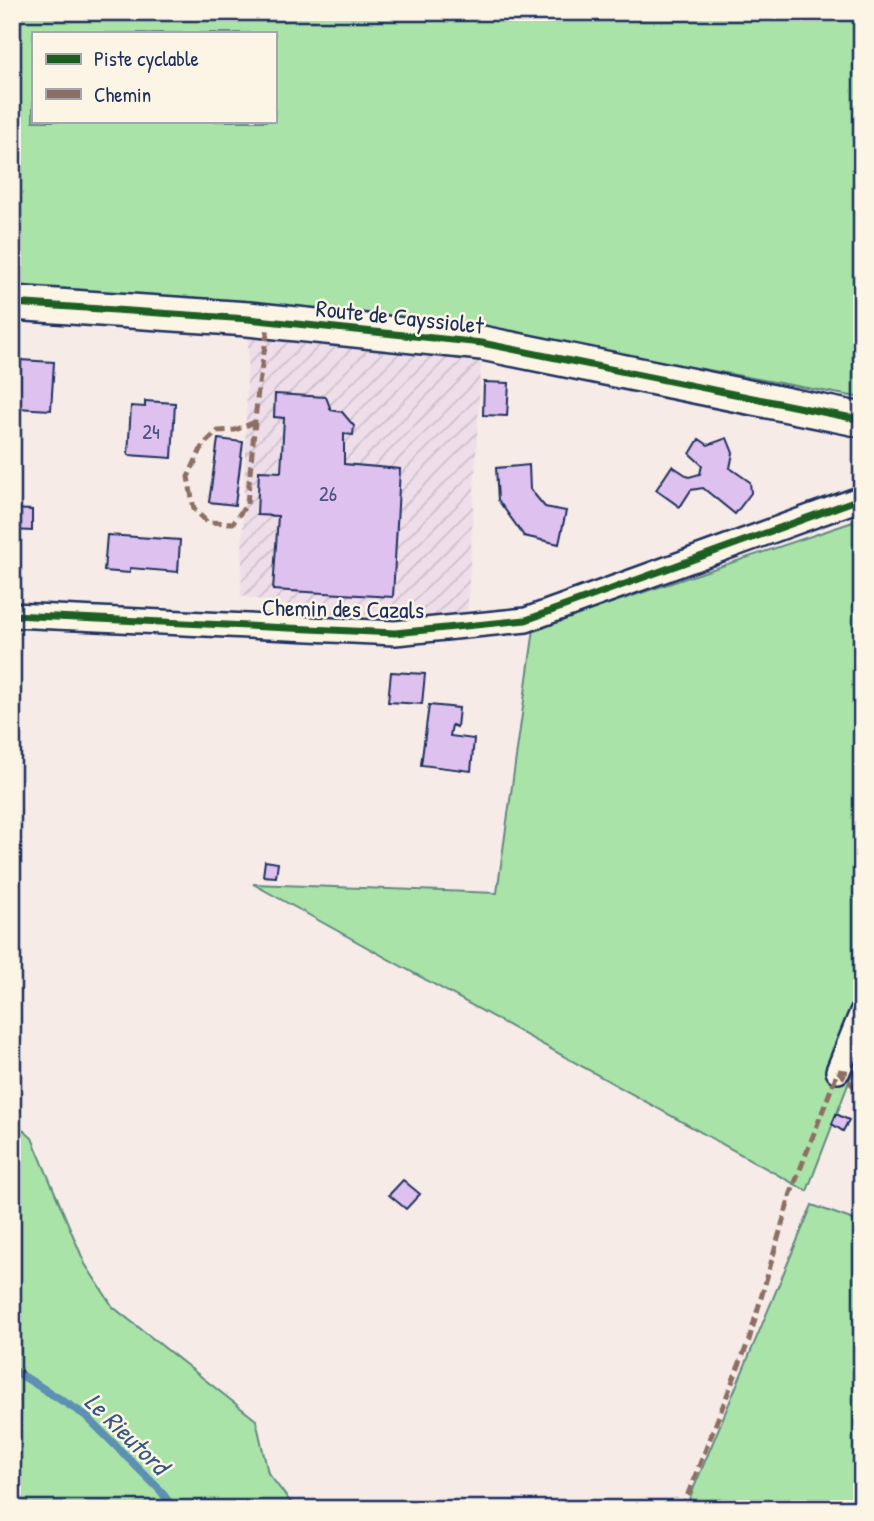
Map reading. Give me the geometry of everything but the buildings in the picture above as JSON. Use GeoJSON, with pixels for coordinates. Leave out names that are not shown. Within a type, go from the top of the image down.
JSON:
{"type":"FeatureCollection","features":[{"type":"Feature","properties":{"kind":"street","name":"Route de Cayssiolet"},"geometry":{"type":"LineString","coordinates":[[12,303],[248,319],[482,343],[862,420]]}},
{"type":"Feature","properties":{"kind":"street","name":"Chemin des Cazals"},"geometry":{"type":"LineString","coordinates":[[12,615],[395,633],[526,620],[862,498]]}},
{"type":"Feature","properties":{"kind":"street"},"geometry":{"type":"LineString","coordinates":[[838,1071],[862,1012]]}},
{"type":"Feature","properties":{"kind":"shaded area"},"geometry":{"type":"Polygon","coordinates":[[[249,312],[483,329],[467,619],[334,614],[241,596],[249,312]]]}},
{"type":"Feature","properties":{"kind":"green space"},"geometry":{"type":"Polygon","coordinates":[[[12,12],[862,12],[862,398],[483,329],[12,295],[12,12]]]}},
{"type":"Feature","properties":{"kind":"green space"},"geometry":{"type":"Polygon","coordinates":[[[862,519],[862,1048],[807,1191],[253,884],[497,893],[534,629],[862,519]]]}},
{"type":"Feature","properties":{"kind":"green space"},"geometry":{"type":"Polygon","coordinates":[[[12,1120],[32,1138],[85,1264],[113,1307],[256,1420],[268,1473],[296,1509],[12,1509],[12,1120]]]}},
{"type":"Feature","properties":{"kind":"green space"},"geometry":{"type":"Polygon","coordinates":[[[812,1205],[862,1223],[862,1509],[685,1509],[812,1205]]]}},
{"type":"Feature","properties":{"kind":"waterway","name":"Le Rieutord"},"geometry":{"type":"LineString","coordinates":[[12,1369],[85,1415],[160,1490],[174,1509]]}},
{"type":"Feature","properties":{"kind":"marked path"},"geometry":{"type":"LineString","coordinates":[[255,422],[235,430],[218,431],[203,445],[188,477],[194,509],[207,522],[233,523],[247,504],[258,390],[269,321]]}},
{"type":"Feature","properties":{"kind":"marked path"},"geometry":{"type":"LineString","coordinates":[[838,1071],[862,1094]]}},
{"type":"Feature","properties":{"kind":"marked path"},"geometry":{"type":"LineString","coordinates":[[838,1071],[862,1074]]}},
{"type":"Feature","properties":{"kind":"marked path"},"geometry":{"type":"LineString","coordinates":[[682,1509],[749,1340],[791,1193],[838,1071]]}},
{"type":"Feature","properties":{"kind":"cycle path"},"geometry":{"type":"LineString","coordinates":[[12,303],[248,319],[482,343],[862,420]]}},
{"type":"Feature","properties":{"kind":"cycle path"},"geometry":{"type":"LineString","coordinates":[[12,615],[395,633],[526,620],[862,498]]}}]}
